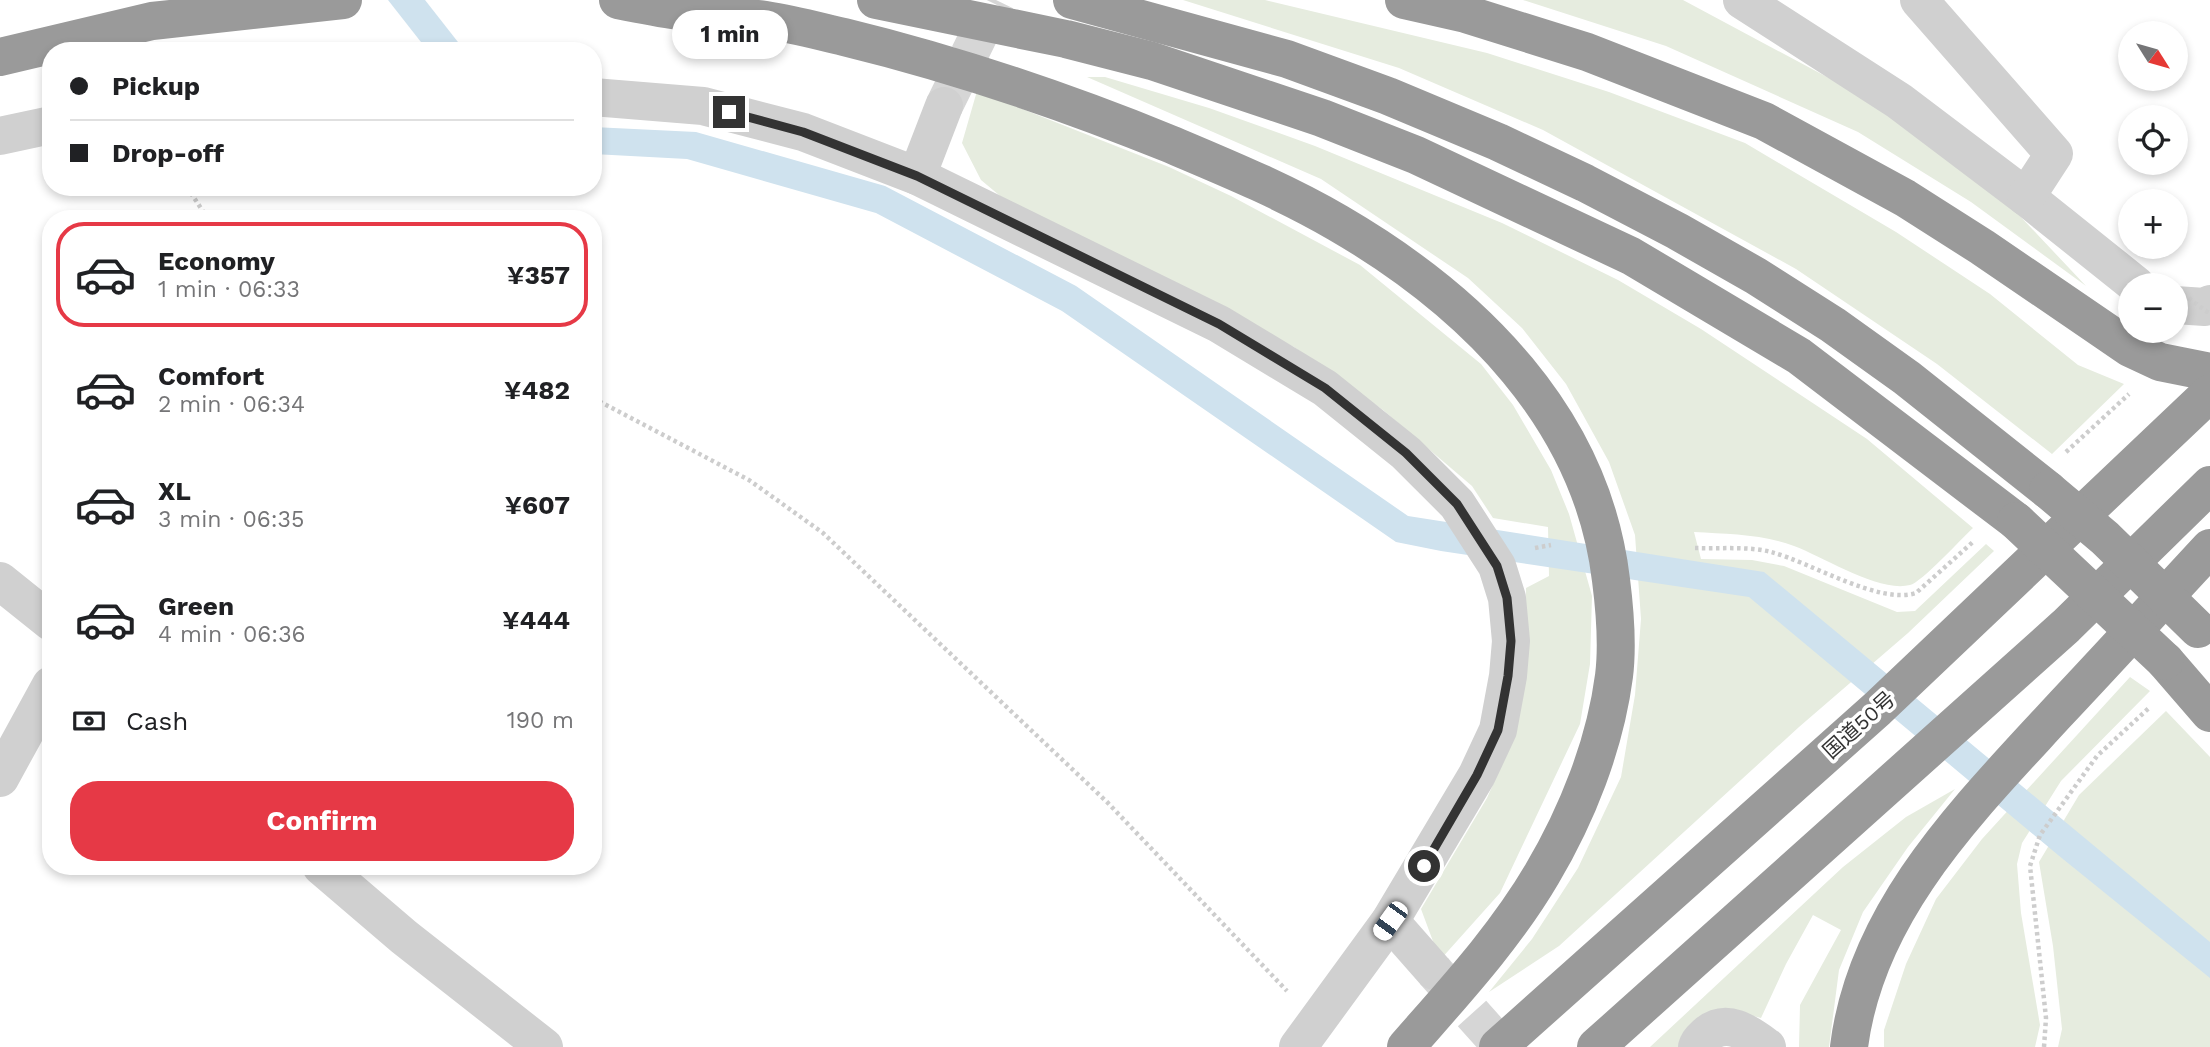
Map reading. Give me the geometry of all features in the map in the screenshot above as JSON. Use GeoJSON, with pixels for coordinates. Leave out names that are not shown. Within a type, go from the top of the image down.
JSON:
{"type":"FeatureCollection","features":[{"type":"Feature","properties":{"kind":"highway"},"geometry":{"type":"LineString","coordinates":[[63,42],[152,21],[343,0]]}},
{"type":"Feature","properties":{"kind":"highway"},"geometry":{"type":"LineString","coordinates":[[618,0],[679,11],[771,21],[893,51],[1012,85],[1121,124],[1229,169],[1335,221],[1378,247],[1466,316],[1506,353],[1531,385],[1582,468],[1599,514],[1616,617],[1614,675],[1604,726],[1586,781],[1567,827],[1541,876],[1462,984],[1406,1047]]}},
{"type":"Feature","properties":{"kind":"highway"},"geometry":{"type":"LineString","coordinates":[[876,0],[1066,39],[1152,61],[1322,118],[1416,155],[1632,256],[1799,356],[2016,521],[2165,661],[2210,713]]}},
{"type":"Feature","properties":{"kind":"highway"},"geometry":{"type":"LineString","coordinates":[[1072,0],[1287,59],[1388,96],[1499,142],[1677,231],[1756,276],[1833,325],[1907,378],[2054,474],[2105,538],[2204,636]]}},
{"type":"Feature","properties":{"kind":"highway"},"geometry":{"type":"LineString","coordinates":[[1404,0],[1466,14],[1587,52],[1764,121],[1905,198],[2130,348],[2160,362],[2210,372]]}},
{"type":"Feature","properties":{"kind":"highway"},"geometry":{"type":"LineString","coordinates":[[0,57],[42,47]]}},
{"type":"Feature","properties":{"kind":"highway","name":"国道50号"},"geometry":{"type":"LineString","coordinates":[[1498,1047],[1878,709],[2210,393]]}},
{"type":"Feature","properties":{"kind":"highway"},"geometry":{"type":"LineString","coordinates":[[1595,1047],[2066,626],[2210,485]]}},
{"type":"Feature","properties":{"kind":"highway"},"geometry":{"type":"LineString","coordinates":[[1849,1047],[1861,988],[1878,943],[1935,853],[1984,793],[2210,548]]}},
{"type":"Feature","properties":{"kind":"street"},"geometry":{"type":"LineString","coordinates":[[1742,0],[1899,101],[2121,273]]}},
{"type":"Feature","properties":{"kind":"street"},"geometry":{"type":"LineString","coordinates":[[1919,0],[2054,154],[2026,197]]}},
{"type":"Feature","properties":{"kind":"street"},"geometry":{"type":"LineString","coordinates":[[602,98],[704,106],[803,132],[917,176],[1219,324],[1325,388],[1406,453],[1457,504],[1497,566],[1507,598],[1511,641],[1498,730],[1477,775],[1390,921],[1308,1035]]}},
{"type":"Feature","properties":{"kind":"street"},"geometry":{"type":"LineString","coordinates":[[917,176],[944,106]]}},
{"type":"Feature","properties":{"kind":"street"},"geometry":{"type":"LineString","coordinates":[[0,136],[42,127]]}},
{"type":"Feature","properties":{"kind":"street"},"geometry":{"type":"LineString","coordinates":[[0,581],[42,615]]}},
{"type":"Feature","properties":{"kind":"street"},"geometry":{"type":"LineString","coordinates":[[0,778],[42,701]]}},
{"type":"Feature","properties":{"kind":"street"},"geometry":{"type":"LineString","coordinates":[[332,875],[404,937],[544,1047]]}},
{"type":"Feature","properties":{"kind":"street"},"geometry":{"type":"LineString","coordinates":[[1390,921],[1434,971]]}},
{"type":"Feature","properties":{"kind":"street"},"geometry":{"type":"LineString","coordinates":[[1697,1047],[1699,1041],[1711,1030],[1725,1026],[1740,1028],[1766,1047]]}},
{"type":"Feature","properties":{"kind":"path"},"geometry":{"type":"LineString","coordinates":[[2189,301],[2210,314]]}},
{"type":"Feature","properties":{"kind":"path"},"geometry":{"type":"LineString","coordinates":[[2054,474],[2134,388]]}},
{"type":"Feature","properties":{"kind":"path"},"geometry":{"type":"LineString","coordinates":[[602,403],[749,480],[823,533],[1108,803],[1308,1035]]}},
{"type":"Feature","properties":{"kind":"path"},"geometry":{"type":"LineString","coordinates":[[1695,548],[1767,551],[1877,592],[1905,597],[1916,593],[1980,536]]}},
{"type":"Feature","properties":{"kind":"path"},"geometry":{"type":"LineString","coordinates":[[2043,1047],[2046,1018],[2030,866],[2040,835],[2097,756],[2154,704]]}},
{"type":"Feature","properties":{"kind":"shaded area"},"geometry":{"type":"Polygon","coordinates":[[[1183,0],[1265,0],[1487,53],[1609,92],[1745,143],[1896,232],[1990,294],[2078,365],[2124,384],[2052,454],[1937,364],[1796,269],[1543,130],[1399,68],[1183,0]]]}},
{"type":"Feature","properties":{"kind":"shaded area"},"geometry":{"type":"Polygon","coordinates":[[[1523,0],[1683,0],[1883,107],[1986,180],[2086,286],[1971,202],[1858,132],[1666,46],[1523,0]]]}},
{"type":"Feature","properties":{"kind":"shaded area"},"geometry":{"type":"Polygon","coordinates":[[[1087,77],[1105,77],[1209,108],[1315,146],[1502,223],[1618,280],[1701,329],[1867,439],[1973,528],[1932,569],[1910,585],[1883,584],[1794,546],[1745,535],[1694,532],[1701,559],[1752,560],[1784,566],[1897,612],[1915,611],[1986,544],[1994,551],[1908,633],[1799,727],[1559,946],[1489,992],[1532,939],[1578,868],[1621,777],[1635,695],[1641,619],[1635,535],[1609,462],[1566,384],[1522,328],[1468,278],[1321,179],[1087,77]]]}},
{"type":"Feature","properties":{"kind":"shaded area"},"geometry":{"type":"Polygon","coordinates":[[[977,91],[1169,167],[1231,196],[1360,265],[1481,364],[1513,405],[1551,470],[1569,514],[1592,596],[1590,664],[1580,724],[1500,893],[1440,960],[1421,909],[1487,798],[1516,733],[1526,653],[1526,588],[1549,576],[1548,527],[1493,518],[1472,486],[1383,410],[1294,347],[1017,210],[981,180],[962,143],[977,91]]]}},
{"type":"Feature","properties":{"kind":"shaded area"},"geometry":{"type":"Polygon","coordinates":[[[2130,677],[2150,691],[2061,781],[2022,843],[2017,864],[2021,913],[2040,1025],[2035,1047],[1884,1047],[1884,1030],[1906,964],[1936,899],[1982,839],[2130,677]]]}},
{"type":"Feature","properties":{"kind":"shaded area"},"geometry":{"type":"Polygon","coordinates":[[[2166,711],[2210,757],[2210,1047],[2058,1047],[2062,1029],[2053,946],[2039,862],[2079,795],[2166,711]]]}},
{"type":"Feature","properties":{"kind":"shaded area"},"geometry":{"type":"Polygon","coordinates":[[[1955,789],[1908,847],[1863,912],[1839,970],[1829,1047],[1799,1047],[1800,1005],[1841,930],[1813,915],[1761,1018],[1730,1010],[1683,1047],[1650,1047],[1843,867],[1906,817],[1955,789]]]}},
{"type":"Feature","properties":{"kind":"water"},"geometry":{"type":"Polygon","coordinates":[[[388,0],[425,0],[458,42],[421,42],[388,0]]]}},
{"type":"Feature","properties":{"kind":"water"},"geometry":{"type":"Polygon","coordinates":[[[602,127],[696,132],[885,186],[1076,286],[1408,516],[1764,572],[2210,942],[2210,978],[1749,597],[1396,542],[1062,311],[876,213],[687,159],[602,154],[602,127]]]}},
{"type":"Feature","properties":{"kind":"tunnel"},"geometry":{"type":"LineString","coordinates":[[944,106],[996,0]]}},
{"type":"Feature","properties":{"kind":"tunnel"},"geometry":{"type":"LineString","coordinates":[[1434,971],[1502,1047]]}},
{"type":"Feature","properties":{"kind":"route"},"geometry":{"type":"LineString","coordinates":[[729,112],[803,132],[917,176],[1219,324],[1325,388],[1406,453],[1457,504],[1497,566],[1507,598],[1511,641],[1508,676],[1498,730],[1477,775],[1424,866]]}}]}
